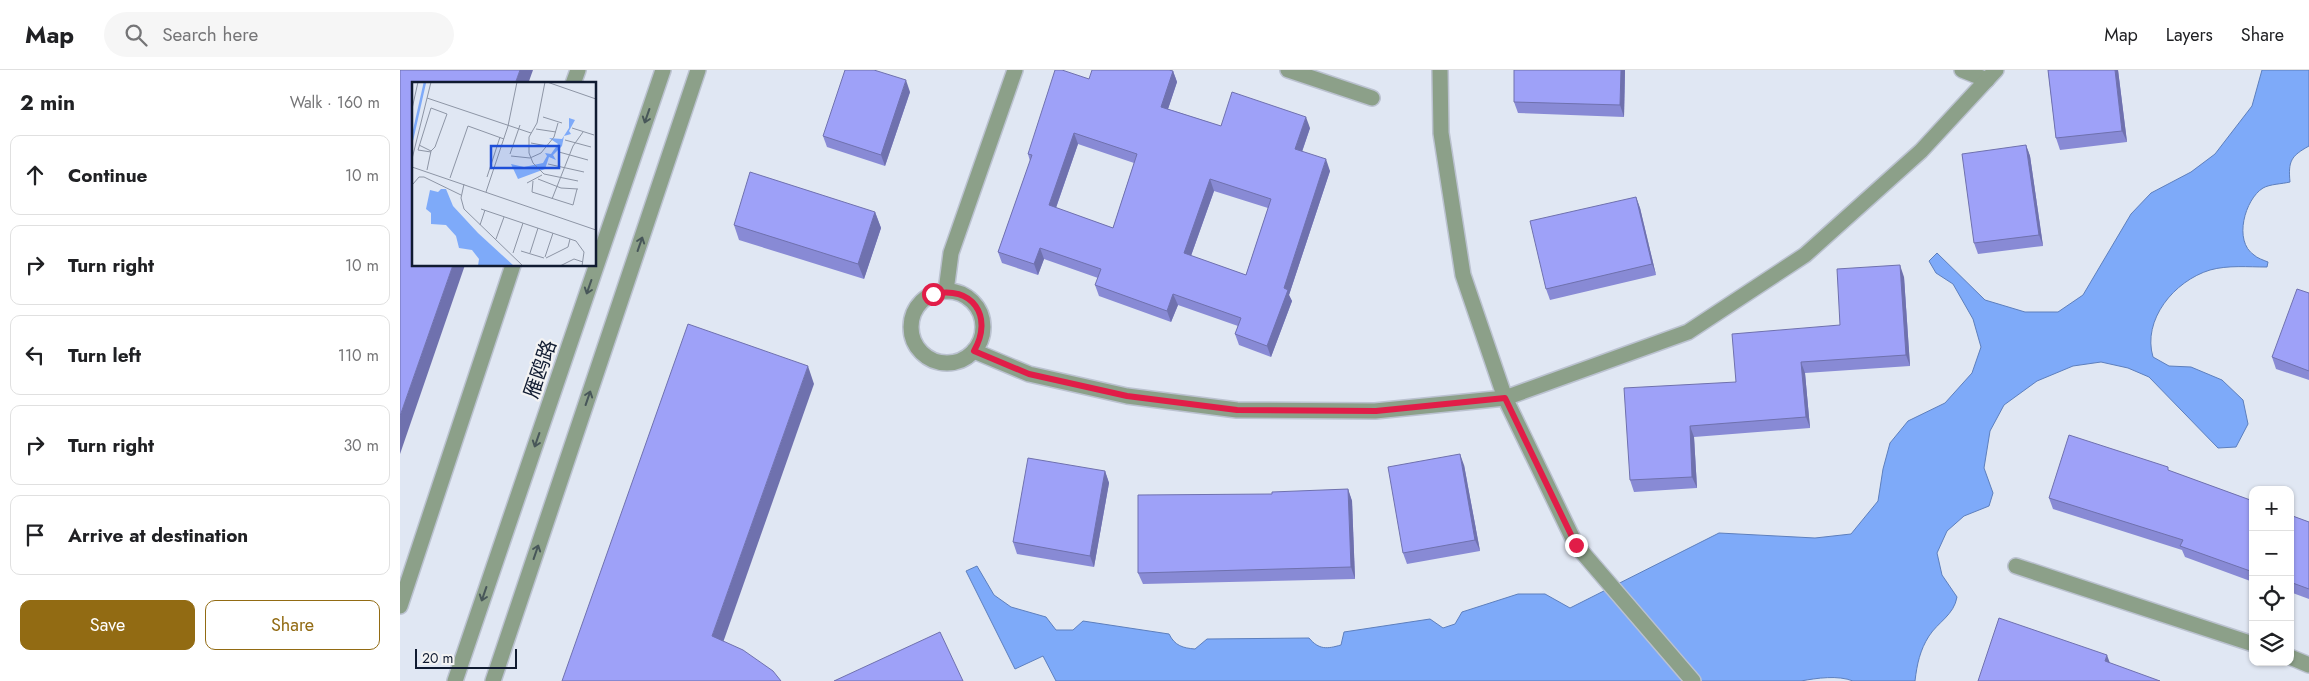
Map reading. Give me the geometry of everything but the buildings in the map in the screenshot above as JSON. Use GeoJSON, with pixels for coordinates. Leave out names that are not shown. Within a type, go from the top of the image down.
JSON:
{"type":"FeatureCollection","features":[{"type":"Feature","properties":{"kind":"street"},"geometry":{"type":"LineString","coordinates":[[574,82],[578,70]]}},
{"type":"Feature","properties":{"kind":"street","name":"雁鸥路"},"geometry":{"type":"LineString","coordinates":[[455,681],[663,70]]}},
{"type":"Feature","properties":{"kind":"street"},"geometry":{"type":"LineString","coordinates":[[493,681],[698,70]]}},
{"type":"Feature","properties":{"kind":"street"},"geometry":{"type":"LineString","coordinates":[[946,291],[951,253],[1015,70]]}},
{"type":"Feature","properties":{"kind":"street"},"geometry":{"type":"LineString","coordinates":[[1288,70],[1372,98]]}},
{"type":"Feature","properties":{"kind":"street"},"geometry":{"type":"LineString","coordinates":[[1440,70],[1442,133],[1463,275],[1505,398],[1576,545],[1693,681]]}},
{"type":"Feature","properties":{"kind":"street"},"geometry":{"type":"LineString","coordinates":[[1962,70],[1992,75]]}},
{"type":"Feature","properties":{"kind":"street"},"geometry":{"type":"LineString","coordinates":[[974,351],[1029,374],[1046,378],[1127,396],[1237,410],[1376,411],[1505,398],[1688,332],[1806,256],[1921,151],[1992,75]]}},
{"type":"Feature","properties":{"kind":"street"},"geometry":{"type":"LineString","coordinates":[[400,606],[513,266]]}},
{"type":"Feature","properties":{"kind":"street"},"geometry":{"type":"LineString","coordinates":[[946,291],[959,293],[971,300],[980,312],[983,326],[981,339],[974,351],[962,360],[946,364],[931,360],[919,350],[912,336],[910,324],[918,306],[933,294],[946,291]]}},
{"type":"Feature","properties":{"kind":"street"},"geometry":{"type":"LineString","coordinates":[[2016,566],[2249,643]]}},
{"type":"Feature","properties":{"kind":"street"},"geometry":{"type":"LineString","coordinates":[[2294,659],[2309,664]]}},
{"type":"Feature","properties":{"kind":"water"},"geometry":{"type":"Polygon","coordinates":[[[2262,70],[2309,70],[2309,146],[2298,153],[2292,160],[2290,164],[2290,182],[2263,188],[2251,201],[2244,220],[2244,240],[2248,249],[2257,257],[2268,262],[2267,267],[2217,268],[2197,275],[2184,283],[2164,304],[2157,316],[2152,329],[2151,343],[2153,357],[2169,366],[2191,367],[2222,380],[2243,400],[2248,424],[2236,447],[2218,448],[2149,377],[2128,368],[2101,362],[2073,366],[2037,381],[2004,405],[1990,431],[1984,468],[1993,493],[1989,506],[1964,516],[1947,531],[1937,553],[1942,575],[1957,597],[1953,609],[1933,631],[1923,647],[1919,657],[1915,681],[1853,681],[1821,678],[1801,681],[1056,681],[1043,656],[1015,669],[966,571],[977,566],[994,595],[1011,607],[1046,617],[1056,630],[1073,630],[1083,621],[1169,634],[1177,644],[1191,649],[1195,649],[1207,639],[1309,638],[1316,645],[1327,648],[1341,645],[1344,632],[1430,619],[1443,628],[1455,624],[1462,612],[1518,594],[1545,594],[1570,608],[1719,533],[1815,538],[1851,534],[1878,501],[1883,469],[1890,443],[1908,421],[1945,403],[1972,373],[1981,347],[1973,319],[1953,284],[1936,273],[1929,261],[1937,253],[1985,300],[2025,312],[2058,312],[2083,295],[2131,214],[2151,193],[2191,172],[2215,154],[2252,106],[2262,70]]]}},
{"type":"Feature","properties":{"kind":"route"},"geometry":{"type":"LineString","coordinates":[[933,294],[946,291],[959,293],[971,300],[980,312],[983,326],[981,339],[974,351],[1029,374],[1127,396],[1237,410],[1376,411],[1505,398],[1576,545]]}}]}
